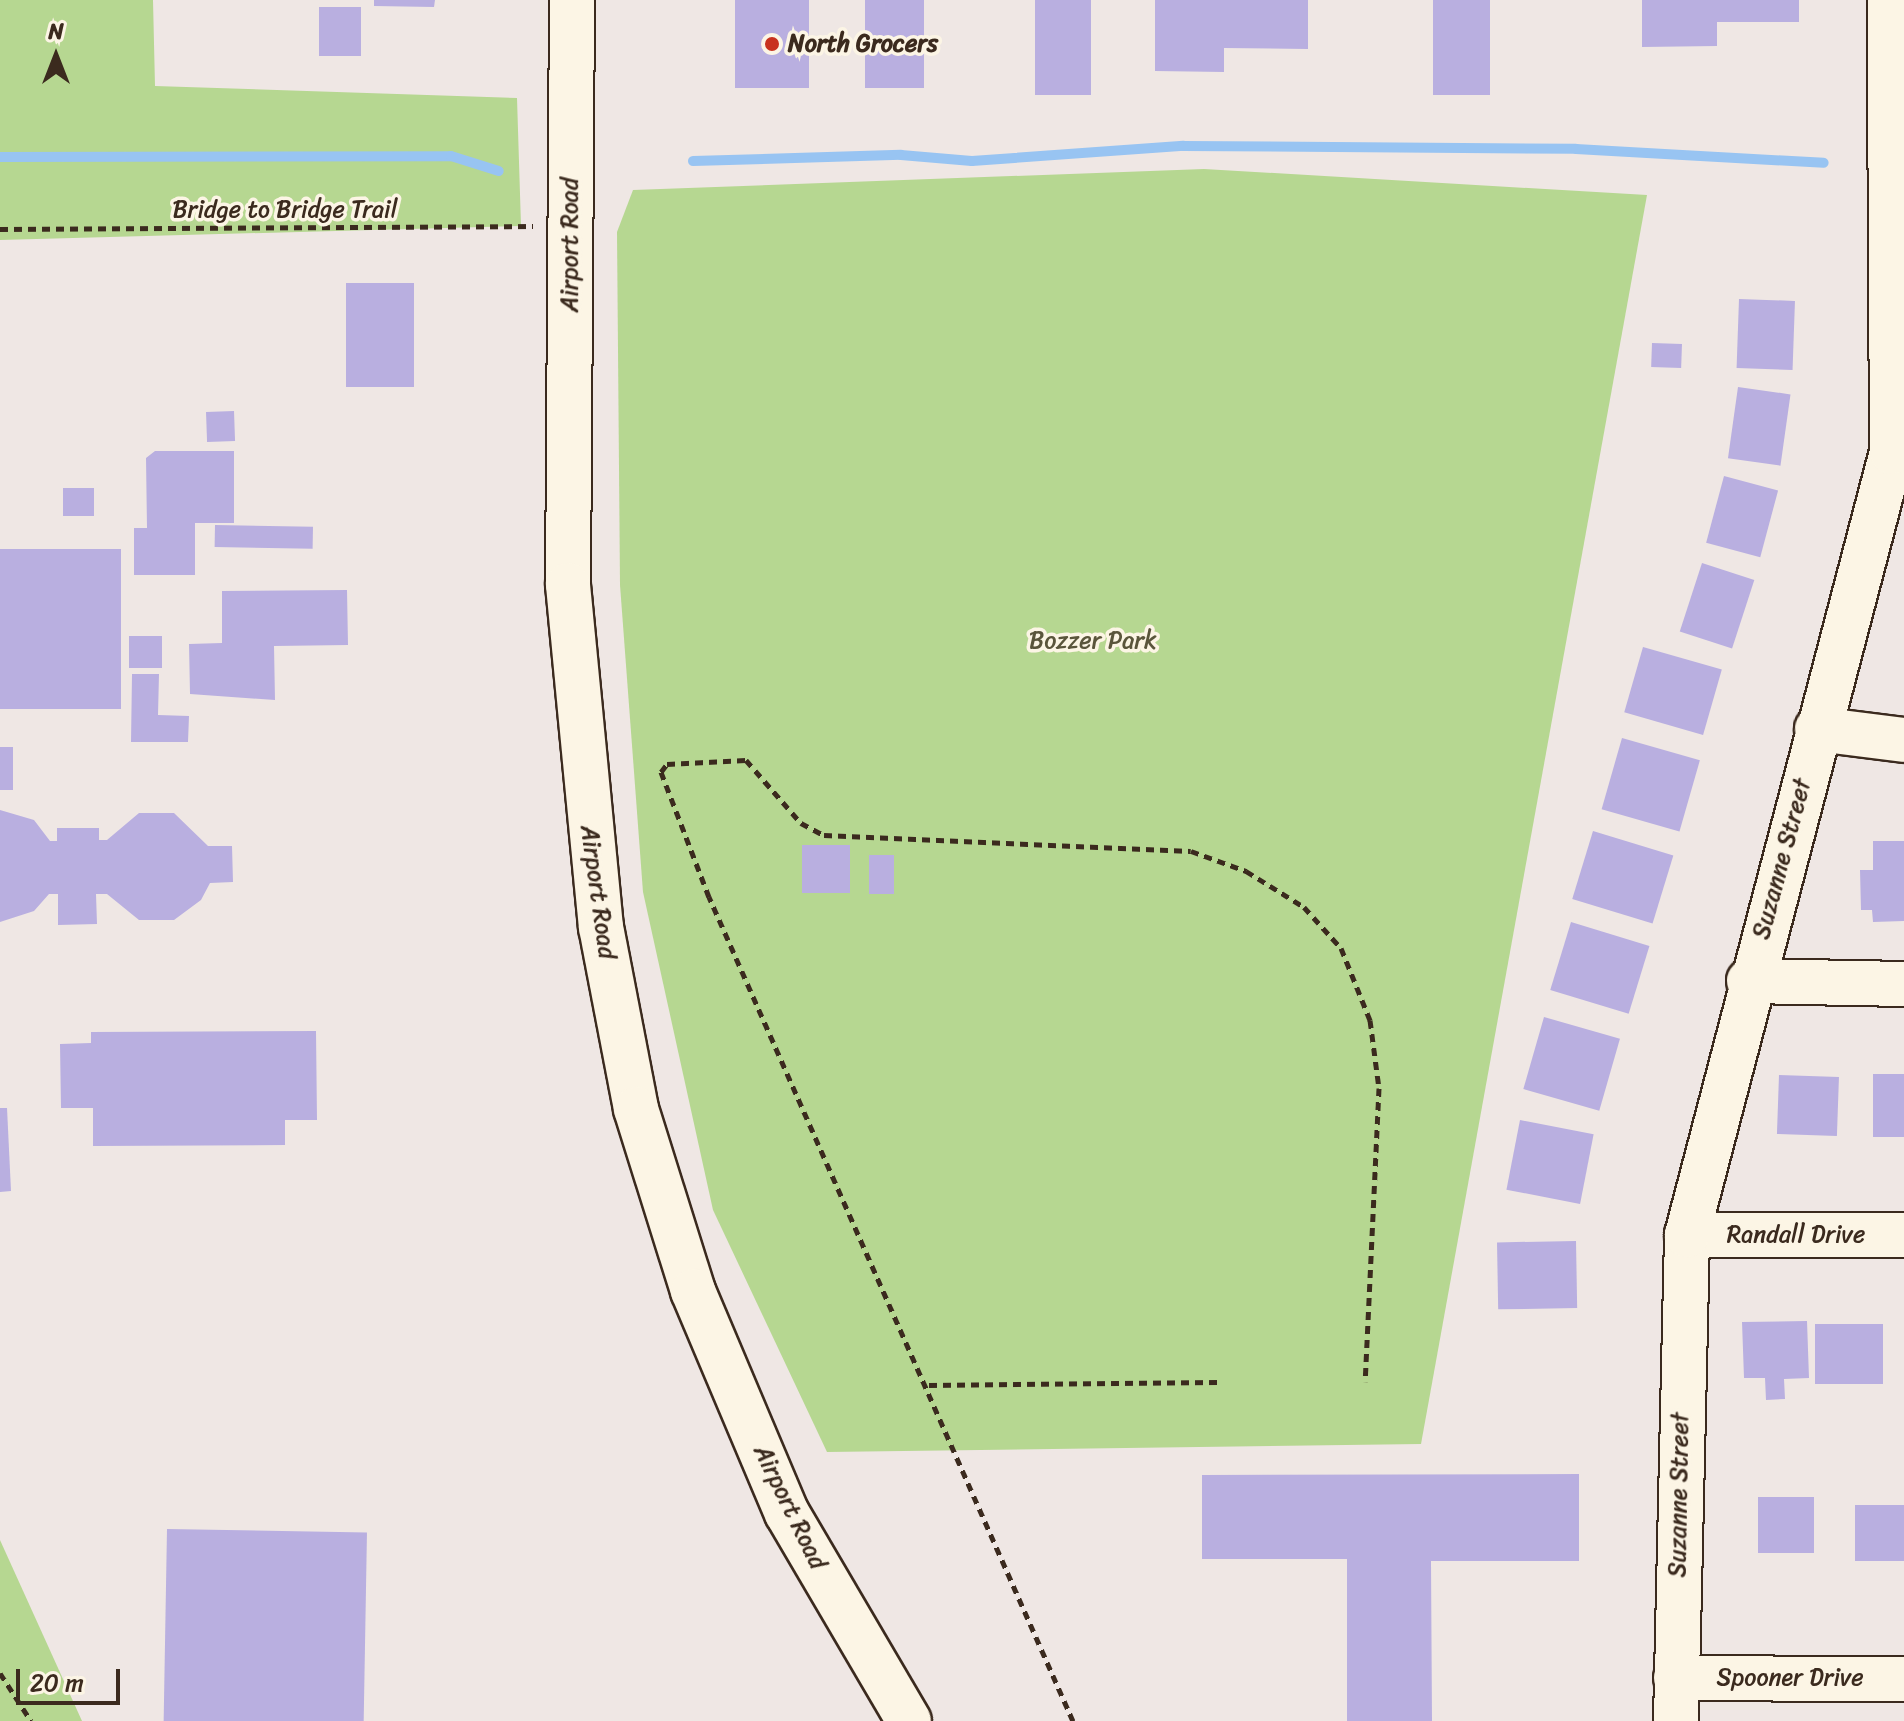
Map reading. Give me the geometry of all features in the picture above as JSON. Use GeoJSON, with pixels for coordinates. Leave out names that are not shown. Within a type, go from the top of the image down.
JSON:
{"type":"FeatureCollection","features":[{"type":"Feature","properties":{"kind":"street","name":"Airport Road"},"geometry":{"type":"LineString","coordinates":[[572,0],[568,585],[579,746],[601,927],[636,1109],[693,1291],[787,1513],[905,1720]]}},
{"type":"Feature","properties":{"kind":"street","name":"Suzanne Street"},"geometry":{"type":"LineString","coordinates":[[1676,1721],[1687,1235],[1749,981],[1892,452],[1897,264],[1890,0]]}},
{"type":"Feature","properties":{"kind":"street"},"geometry":{"type":"LineString","coordinates":[[1817,729],[1899,729]]}},
{"type":"Feature","properties":{"kind":"street"},"geometry":{"type":"LineString","coordinates":[[1749,981],[1904,984]]}},
{"type":"Feature","properties":{"kind":"street","name":"Randall Drive"},"geometry":{"type":"LineString","coordinates":[[1687,1235],[1904,1235]]}},
{"type":"Feature","properties":{"kind":"street","name":"Spooner Drive"},"geometry":{"type":"LineString","coordinates":[[1676,1678],[1904,1679]]}},
{"type":"Feature","properties":{"kind":"path","name":"Bridge to Bridge Trail"},"geometry":{"type":"LineString","coordinates":[[0,229],[570,226]]}},
{"type":"Feature","properties":{"kind":"path"},"geometry":{"type":"LineString","coordinates":[[1073,1721],[976,1514],[929,1385],[709,897],[661,772],[667,764],[746,760],[801,823],[854,840],[1104,842],[1191,851],[1246,871],[1304,907],[1341,948],[1370,1020],[1379,1088],[1365,1382]]}},
{"type":"Feature","properties":{"kind":"path"},"geometry":{"type":"LineString","coordinates":[[929,1385],[1218,1382]]}},
{"type":"Feature","properties":{"kind":"path"},"geometry":{"type":"LineString","coordinates":[[0,1673],[31,1721]]}},
{"type":"Feature","properties":{"kind":"green space"},"geometry":{"type":"Polygon","coordinates":[[[0,0],[153,0],[155,86],[517,98],[521,226],[0,240],[0,0]]]}},
{"type":"Feature","properties":{"kind":"green space","name":"Bozzer Park"},"geometry":{"type":"Polygon","coordinates":[[[1204,169],[1647,195],[1421,1444],[827,1452],[713,1210],[643,892],[620,585],[617,232],[633,190],[1204,169]]]}},
{"type":"Feature","properties":{"kind":"green space"},"geometry":{"type":"Polygon","coordinates":[[[0,1540],[82,1721],[0,1721],[0,1540]]]}},
{"type":"Feature","properties":{"kind":"building"},"geometry":{"type":"Polygon","coordinates":[[[374,0],[435,0],[434,7],[374,6],[374,0]]]}},
{"type":"Feature","properties":{"kind":"building","name":"North Grocers"},"geometry":{"type":"Polygon","coordinates":[[[735,0],[809,0],[809,88],[735,88],[735,0]]]}},
{"type":"Feature","properties":{"kind":"building"},"geometry":{"type":"Polygon","coordinates":[[[865,0],[924,0],[924,88],[865,88],[865,0]]]}},
{"type":"Feature","properties":{"kind":"building"},"geometry":{"type":"Polygon","coordinates":[[[1035,0],[1091,0],[1091,95],[1035,95],[1035,0]]]}},
{"type":"Feature","properties":{"kind":"building"},"geometry":{"type":"Polygon","coordinates":[[[1155,0],[1308,0],[1308,49],[1224,48],[1224,72],[1155,71],[1155,0]]]}},
{"type":"Feature","properties":{"kind":"building"},"geometry":{"type":"Polygon","coordinates":[[[1433,0],[1490,0],[1490,95],[1433,95],[1433,0]]]}},
{"type":"Feature","properties":{"kind":"building"},"geometry":{"type":"Polygon","coordinates":[[[1642,0],[1799,0],[1799,22],[1717,22],[1717,46],[1642,47],[1642,0]]]}},
{"type":"Feature","properties":{"kind":"building"},"geometry":{"type":"Polygon","coordinates":[[[319,7],[361,7],[361,56],[319,56],[319,7]]]}},
{"type":"Feature","properties":{"kind":"building"},"geometry":{"type":"Polygon","coordinates":[[[346,283],[414,283],[414,387],[346,387],[346,283]]]}},
{"type":"Feature","properties":{"kind":"building"},"geometry":{"type":"Polygon","coordinates":[[[1739,299],[1795,301],[1793,370],[1737,368],[1739,299]]]}},
{"type":"Feature","properties":{"kind":"building"},"geometry":{"type":"Polygon","coordinates":[[[1652,343],[1682,344],[1681,368],[1651,367],[1652,343]]]}},
{"type":"Feature","properties":{"kind":"building"},"geometry":{"type":"Polygon","coordinates":[[[1738,387],[1790,394],[1780,466],[1728,458],[1738,387]]]}},
{"type":"Feature","properties":{"kind":"building"},"geometry":{"type":"Polygon","coordinates":[[[234,411],[235,441],[207,442],[206,412],[234,411]]]}},
{"type":"Feature","properties":{"kind":"building"},"geometry":{"type":"Polygon","coordinates":[[[155,451],[234,451],[234,523],[195,523],[195,575],[134,575],[134,528],[147,528],[146,458],[155,451]]]}},
{"type":"Feature","properties":{"kind":"building"},"geometry":{"type":"Polygon","coordinates":[[[1724,476],[1778,490],[1760,557],[1706,543],[1724,476]]]}},
{"type":"Feature","properties":{"kind":"building"},"geometry":{"type":"Polygon","coordinates":[[[63,488],[94,488],[94,516],[63,516],[63,488]]]}},
{"type":"Feature","properties":{"kind":"building"},"geometry":{"type":"Polygon","coordinates":[[[215,525],[313,527],[313,549],[215,547],[215,525]]]}},
{"type":"Feature","properties":{"kind":"building"},"geometry":{"type":"Polygon","coordinates":[[[0,549],[121,549],[121,709],[0,709],[0,549]]]}},
{"type":"Feature","properties":{"kind":"building"},"geometry":{"type":"Polygon","coordinates":[[[1702,563],[1754,580],[1732,648],[1680,631],[1702,563]]]}},
{"type":"Feature","properties":{"kind":"building"},"geometry":{"type":"Polygon","coordinates":[[[347,590],[348,645],[274,646],[275,700],[190,694],[189,644],[222,643],[222,591],[347,590]]]}},
{"type":"Feature","properties":{"kind":"building"},"geometry":{"type":"Polygon","coordinates":[[[129,636],[162,636],[162,668],[129,668],[129,636]]]}},
{"type":"Feature","properties":{"kind":"building"},"geometry":{"type":"Polygon","coordinates":[[[1643,647],[1722,670],[1703,735],[1624,712],[1643,647]]]}},
{"type":"Feature","properties":{"kind":"building"},"geometry":{"type":"Polygon","coordinates":[[[132,674],[159,674],[158,715],[189,716],[188,742],[131,742],[132,674]]]}},
{"type":"Feature","properties":{"kind":"building"},"geometry":{"type":"Polygon","coordinates":[[[1622,738],[1700,760],[1679,831],[1602,809],[1622,738]]]}},
{"type":"Feature","properties":{"kind":"building"},"geometry":{"type":"Polygon","coordinates":[[[0,747],[13,747],[13,790],[0,790],[0,747]]]}},
{"type":"Feature","properties":{"kind":"building"},"geometry":{"type":"Polygon","coordinates":[[[0,810],[34,820],[50,841],[57,841],[57,828],[99,828],[99,840],[107,840],[139,813],[174,813],[208,846],[232,846],[233,882],[210,883],[201,900],[174,920],[139,920],[107,894],[96,894],[97,924],[58,925],[58,894],[49,894],[34,911],[0,922],[0,810]]]}},
{"type":"Feature","properties":{"kind":"building"},"geometry":{"type":"Polygon","coordinates":[[[1593,831],[1673,856],[1653,923],[1572,899],[1593,831]]]}},
{"type":"Feature","properties":{"kind":"building"},"geometry":{"type":"Polygon","coordinates":[[[1873,841],[1904,841],[1904,921],[1873,922],[1872,910],[1861,910],[1860,870],[1873,870],[1873,841]]]}},
{"type":"Feature","properties":{"kind":"building"},"geometry":{"type":"Polygon","coordinates":[[[802,845],[850,845],[850,893],[802,893],[802,845]]]}},
{"type":"Feature","properties":{"kind":"building"},"geometry":{"type":"Polygon","coordinates":[[[869,855],[894,855],[894,894],[869,894],[869,855]]]}},
{"type":"Feature","properties":{"kind":"building"},"geometry":{"type":"Polygon","coordinates":[[[1571,922],[1649,946],[1629,1014],[1550,990],[1571,922]]]}},
{"type":"Feature","properties":{"kind":"building"},"geometry":{"type":"Polygon","coordinates":[[[1544,1017],[1620,1039],[1599,1111],[1523,1089],[1544,1017]]]}},
{"type":"Feature","properties":{"kind":"building"},"geometry":{"type":"Polygon","coordinates":[[[316,1031],[317,1120],[285,1120],[285,1145],[93,1146],[93,1108],[61,1108],[60,1044],[91,1043],[91,1032],[316,1031]]]}},
{"type":"Feature","properties":{"kind":"building"},"geometry":{"type":"Polygon","coordinates":[[[1873,1074],[1904,1074],[1904,1137],[1873,1137],[1873,1074]]]}},
{"type":"Feature","properties":{"kind":"building"},"geometry":{"type":"Polygon","coordinates":[[[1779,1075],[1839,1077],[1837,1136],[1777,1134],[1779,1075]]]}},
{"type":"Feature","properties":{"kind":"building"},"geometry":{"type":"Polygon","coordinates":[[[0,1108],[7,1108],[11,1191],[0,1192],[0,1108]]]}},
{"type":"Feature","properties":{"kind":"building"},"geometry":{"type":"Polygon","coordinates":[[[1520,1120],[1594,1134],[1580,1204],[1506,1190],[1520,1120]]]}},
{"type":"Feature","properties":{"kind":"building"},"geometry":{"type":"Polygon","coordinates":[[[1576,1241],[1577,1308],[1498,1309],[1497,1242],[1576,1241]]]}},
{"type":"Feature","properties":{"kind":"building"},"geometry":{"type":"Polygon","coordinates":[[[1807,1321],[1809,1378],[1784,1379],[1785,1399],[1766,1400],[1765,1378],[1744,1378],[1742,1322],[1807,1321]]]}},
{"type":"Feature","properties":{"kind":"building"},"geometry":{"type":"Polygon","coordinates":[[[1815,1324],[1883,1324],[1883,1384],[1815,1384],[1815,1324]]]}},
{"type":"Feature","properties":{"kind":"building"},"geometry":{"type":"Polygon","coordinates":[[[1579,1474],[1579,1561],[1431,1561],[1432,1721],[1347,1721],[1347,1559],[1202,1559],[1202,1475],[1579,1474]]]}},
{"type":"Feature","properties":{"kind":"building"},"geometry":{"type":"Polygon","coordinates":[[[1758,1497],[1814,1497],[1814,1553],[1758,1553],[1758,1497]]]}},
{"type":"Feature","properties":{"kind":"building"},"geometry":{"type":"Polygon","coordinates":[[[1855,1505],[1904,1505],[1904,1561],[1855,1561],[1855,1505]]]}},
{"type":"Feature","properties":{"kind":"building"},"geometry":{"type":"Polygon","coordinates":[[[167,1529],[367,1532],[364,1721],[164,1721],[167,1529]]]}},
{"type":"Feature","properties":{"kind":"waterway"},"geometry":{"type":"LineString","coordinates":[[693,161],[901,155],[972,161],[1183,146],[1576,149],[1824,163]]}},
{"type":"Feature","properties":{"kind":"waterway"},"geometry":{"type":"LineString","coordinates":[[0,157],[451,156],[499,171]]}},
{"type":"Feature","properties":{"kind":"place","name":"North Grocers"},"geometry":{"type":"Point","coordinates":[772,44]}}]}
